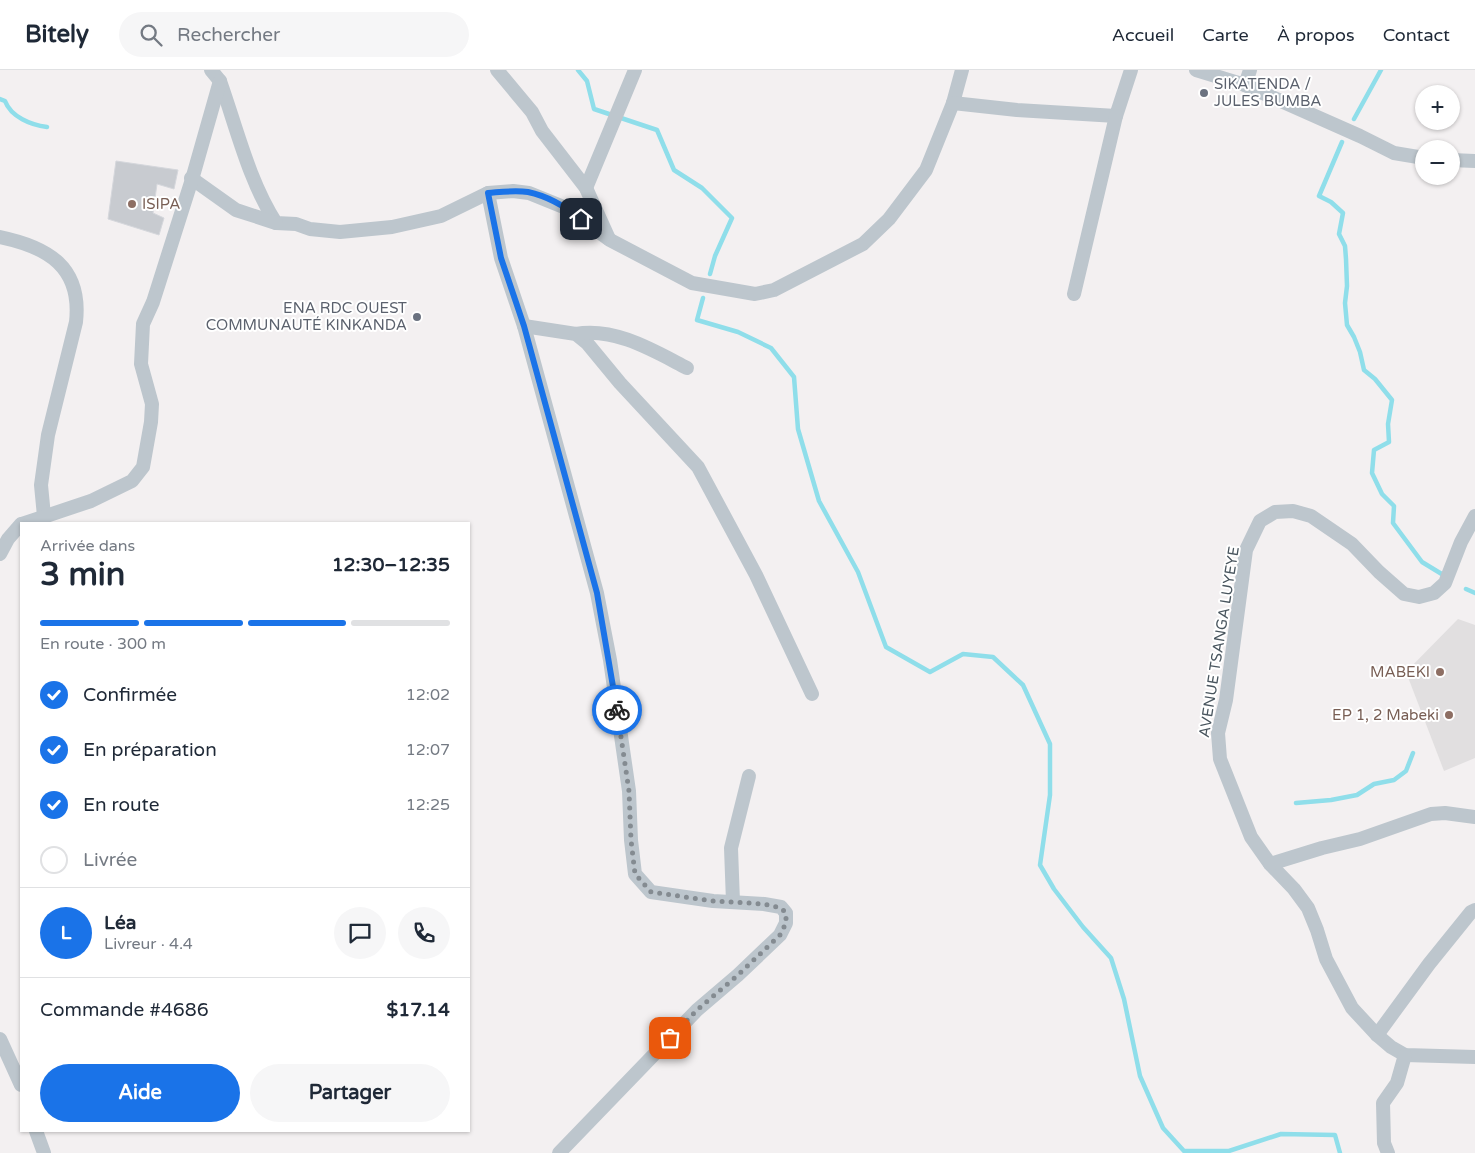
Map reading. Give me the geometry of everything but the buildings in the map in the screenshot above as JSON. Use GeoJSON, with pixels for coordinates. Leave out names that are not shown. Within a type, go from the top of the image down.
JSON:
{"type":"FeatureCollection","features":[{"type":"Feature","properties":{"kind":"street"},"geometry":{"type":"LineString","coordinates":[[210,70],[220,81],[263,203],[276,224]]}},
{"type":"Feature","properties":{"kind":"street"},"geometry":{"type":"LineString","coordinates":[[497,70],[532,112],[542,131],[586,188],[610,240]]}},
{"type":"Feature","properties":{"kind":"street"},"geometry":{"type":"LineString","coordinates":[[586,188],[635,70]]}},
{"type":"Feature","properties":{"kind":"street"},"geometry":{"type":"LineString","coordinates":[[192,178],[236,210],[276,224],[296,224],[310,229],[340,232],[392,227],[440,216],[488,193],[529,192],[566,208],[610,240],[692,283],[755,294],[774,290],[863,244],[889,218],[926,170],[953,102],[962,70]]}},
{"type":"Feature","properties":{"kind":"street"},"geometry":{"type":"LineString","coordinates":[[1074,294],[1116,116],[1132,70]]}},
{"type":"Feature","properties":{"kind":"street"},"geometry":{"type":"LineString","coordinates":[[1196,70],[1246,85],[1394,153],[1415,156]]}},
{"type":"Feature","properties":{"kind":"street"},"geometry":{"type":"LineString","coordinates":[[1246,85],[1250,70]]}},
{"type":"Feature","properties":{"kind":"street"},"geometry":{"type":"LineString","coordinates":[[28,522],[91,501],[132,481],[143,468],[151,422],[152,404],[140,364],[143,324],[153,302],[220,81]]}},
{"type":"Feature","properties":{"kind":"street"},"geometry":{"type":"LineString","coordinates":[[953,102],[1017,110],[1116,116]]}},
{"type":"Feature","properties":{"kind":"street"},"geometry":{"type":"LineString","coordinates":[[1460,161],[1475,162]]}},
{"type":"Feature","properties":{"kind":"street"},"geometry":{"type":"LineString","coordinates":[[488,193],[501,258],[524,326],[597,593],[610,660],[629,791],[631,840],[635,874],[651,892],[713,901],[764,904],[781,908],[786,913],[786,923],[780,935],[738,975],[697,1010],[559,1153]]}},
{"type":"Feature","properties":{"kind":"street"},"geometry":{"type":"LineString","coordinates":[[0,237],[30,246],[58,260],[68,274],[74,289],[77,310],[76,322],[47,444],[42,485],[44,516]]}},
{"type":"Feature","properties":{"kind":"street"},"geometry":{"type":"LineString","coordinates":[[524,326],[576,334],[600,333],[616,337],[646,347],[687,368]]}},
{"type":"Feature","properties":{"kind":"street"},"geometry":{"type":"LineString","coordinates":[[576,334],[587,343],[620,383],[698,468],[756,575],[812,694]]}},
{"type":"Feature","properties":{"kind":"street","name":"AVENUE TSANGA LUYEYE"},"geometry":{"type":"LineString","coordinates":[[1405,1055],[1390,1047],[1352,1008],[1326,960],[1308,908],[1294,889],[1270,864],[1251,837],[1220,759],[1218,733],[1226,700],[1246,550],[1260,521],[1275,512],[1293,511],[1311,516],[1352,544],[1404,594],[1419,597],[1434,593],[1445,583],[1461,542],[1475,516]]}},
{"type":"Feature","properties":{"kind":"street"},"geometry":{"type":"LineString","coordinates":[[0,554],[8,538],[20,526]]}},
{"type":"Feature","properties":{"kind":"street"},"geometry":{"type":"LineString","coordinates":[[732,902],[731,848],[749,776]]}},
{"type":"Feature","properties":{"kind":"street"},"geometry":{"type":"LineString","coordinates":[[1270,864],[1322,848],[1360,840],[1431,814],[1446,813],[1475,817]]}},
{"type":"Feature","properties":{"kind":"street"},"geometry":{"type":"LineString","coordinates":[[1377,1035],[1429,964],[1471,912],[1475,910]]}},
{"type":"Feature","properties":{"kind":"street"},"geometry":{"type":"LineString","coordinates":[[0,1039],[20,1083]]}},
{"type":"Feature","properties":{"kind":"street"},"geometry":{"type":"LineString","coordinates":[[1388,1153],[1384,1143],[1382,1103],[1397,1083],[1405,1055],[1475,1057]]}},
{"type":"Feature","properties":{"kind":"street"},"geometry":{"type":"LineString","coordinates":[[36,1132],[44,1153]]}},
{"type":"Feature","properties":{"kind":"shaded area","name":"EP 1, 2 Mabeki"},"geometry":{"type":"Polygon","coordinates":[[[1458,619],[1475,625],[1475,758],[1444,771],[1406,672],[1458,619]]]}},
{"type":"Feature","properties":{"kind":"waterway"},"geometry":{"type":"LineString","coordinates":[[578,70],[587,81],[594,109],[657,130],[674,170],[702,188],[732,218],[715,256],[710,274]]}},
{"type":"Feature","properties":{"kind":"waterway"},"geometry":{"type":"LineString","coordinates":[[1354,119],[1381,70]]}},
{"type":"Feature","properties":{"kind":"waterway"},"geometry":{"type":"LineString","coordinates":[[0,99],[5,101],[12,112],[22,119],[47,127]]}},
{"type":"Feature","properties":{"kind":"waterway"},"geometry":{"type":"LineString","coordinates":[[1342,142],[1319,196],[1331,202],[1343,213],[1339,234],[1345,246],[1347,325],[1360,352],[1364,370],[1375,379],[1392,400],[1388,424],[1389,442],[1374,450],[1372,473],[1382,494],[1394,506],[1393,523],[1422,562],[1445,576]]}},
{"type":"Feature","properties":{"kind":"waterway"},"geometry":{"type":"LineString","coordinates":[[703,298],[697,320],[738,332],[771,348],[794,377],[798,429],[819,501],[858,572],[886,647],[930,672],[963,654],[993,657],[1023,685],[1050,744],[1050,795],[1040,865],[1054,889],[1083,927],[1111,958],[1124,999],[1140,1076],[1163,1128],[1184,1151],[1229,1151],[1281,1134],[1335,1135],[1340,1153]]}},
{"type":"Feature","properties":{"kind":"waterway"},"geometry":{"type":"LineString","coordinates":[[1466,589],[1475,593]]}},
{"type":"Feature","properties":{"kind":"waterway"},"geometry":{"type":"LineString","coordinates":[[1296,803],[1331,800],[1357,795],[1374,784],[1394,780],[1406,771],[1413,753]]}},
{"type":"Feature","properties":{"kind":"way so far"},"geometry":{"type":"LineString","coordinates":[[617,710],[629,791],[631,840],[635,874],[651,892],[713,901],[764,904],[781,908],[786,913],[786,923],[780,935],[738,975],[697,1010],[670,1038]]}},
{"type":"Feature","properties":{"kind":"place","name":"SIKATENDA / JULES BUMBA"},"geometry":{"type":"Point","coordinates":[1204,93]}},
{"type":"Feature","properties":{"kind":"place","name":"ISIPA"},"geometry":{"type":"Point","coordinates":[132,204]}},
{"type":"Feature","properties":{"kind":"place","name":"ENA RDC OUEST COMMUNAUTÉ KINKANDA"},"geometry":{"type":"Point","coordinates":[417,317]}},
{"type":"Feature","properties":{"kind":"place","name":"MABEKI"},"geometry":{"type":"Point","coordinates":[1440,672]}},
{"type":"Feature","properties":{"kind":"place","name":"EP 1, 2 Mabeki"},"geometry":{"type":"Point","coordinates":[1449,715]}},
{"type":"Feature","properties":{"kind":"route"},"geometry":{"type":"LineString","coordinates":[[581,219],[566,208],[529,192],[488,193],[501,258],[524,326],[597,593],[610,660],[617,710]]}}]}
